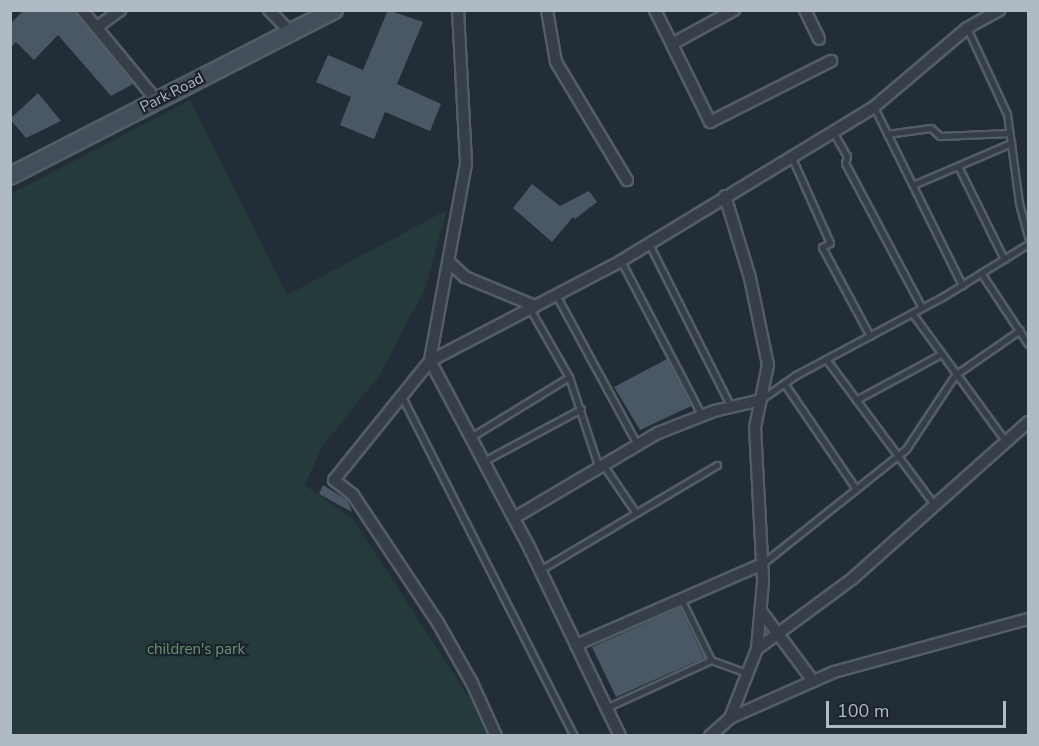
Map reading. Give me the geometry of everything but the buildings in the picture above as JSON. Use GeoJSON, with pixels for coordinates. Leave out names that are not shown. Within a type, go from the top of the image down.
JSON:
{"type":"FeatureCollection","features":[{"type":"Feature","properties":{"kind":"street"},"geometry":{"type":"LineString","coordinates":[[82,10],[157,101]]}},
{"type":"Feature","properties":{"kind":"street"},"geometry":{"type":"LineString","coordinates":[[97,27],[120,10]]}},
{"type":"Feature","properties":{"kind":"street"},"geometry":{"type":"LineString","coordinates":[[269,10],[291,33]]}},
{"type":"Feature","properties":{"kind":"street","name":"Park Road"},"geometry":{"type":"LineString","coordinates":[[10,176],[334,10]]}},
{"type":"Feature","properties":{"kind":"street"},"geometry":{"type":"LineString","coordinates":[[458,10],[466,164],[430,361],[514,518],[620,735]]}},
{"type":"Feature","properties":{"kind":"street"},"geometry":{"type":"LineString","coordinates":[[547,10],[556,62],[627,180]]}},
{"type":"Feature","properties":{"kind":"street"},"geometry":{"type":"LineString","coordinates":[[655,10],[710,122],[831,61]]}},
{"type":"Feature","properties":{"kind":"street"},"geometry":{"type":"LineString","coordinates":[[672,44],[734,10]]}},
{"type":"Feature","properties":{"kind":"street"},"geometry":{"type":"LineString","coordinates":[[805,10],[819,39]]}},
{"type":"Feature","properties":{"kind":"street"},"geometry":{"type":"LineString","coordinates":[[496,735],[472,683],[438,624],[353,495],[334,480],[430,361],[621,261],[874,107],[967,28],[999,10]]}},
{"type":"Feature","properties":{"kind":"street"},"geometry":{"type":"LineString","coordinates":[[725,196],[750,278],[768,366],[755,427],[762,564],[757,649],[730,718]]}},
{"type":"Feature","properties":{"kind":"street"},"geometry":{"type":"LineString","coordinates":[[449,262],[465,277],[532,308]]}},
{"type":"Feature","properties":{"kind":"street"},"geometry":{"type":"LineString","coordinates":[[514,518],[638,446],[702,416],[761,400]]}},
{"type":"Feature","properties":{"kind":"street"},"geometry":{"type":"LineString","coordinates":[[757,649],[852,579],[1029,422]]}},
{"type":"Feature","properties":{"kind":"street"},"geometry":{"type":"LineString","coordinates":[[576,645],[762,564]]}},
{"type":"Feature","properties":{"kind":"street"},"geometry":{"type":"LineString","coordinates":[[760,611],[776,636],[813,681]]}},
{"type":"Feature","properties":{"kind":"street"},"geometry":{"type":"LineString","coordinates":[[710,735],[730,718],[813,681],[857,665],[1029,619]]}},
{"type":"Feature","properties":{"kind":"lane"},"geometry":{"type":"LineString","coordinates":[[967,28],[1007,114],[1019,203],[1029,236]]}},
{"type":"Feature","properties":{"kind":"lane"},"geometry":{"type":"LineString","coordinates":[[874,107],[962,285]]}},
{"type":"Feature","properties":{"kind":"lane"},"geometry":{"type":"LineString","coordinates":[[887,134],[931,128],[940,136],[1010,133]]}},
{"type":"Feature","properties":{"kind":"lane"},"geometry":{"type":"LineString","coordinates":[[832,131],[847,156],[845,163],[922,308]]}},
{"type":"Feature","properties":{"kind":"lane"},"geometry":{"type":"LineString","coordinates":[[913,185],[1011,143]]}},
{"type":"Feature","properties":{"kind":"lane"},"geometry":{"type":"LineString","coordinates":[[791,156],[830,243],[822,248],[870,336]]}},
{"type":"Feature","properties":{"kind":"lane"},"geometry":{"type":"LineString","coordinates":[[958,166],[1004,259]]}},
{"type":"Feature","properties":{"kind":"lane"},"geometry":{"type":"LineString","coordinates":[[761,400],[784,383],[922,308],[1029,243]]}},
{"type":"Feature","properties":{"kind":"lane"},"geometry":{"type":"LineString","coordinates":[[650,244],[731,407]]}},
{"type":"Feature","properties":{"kind":"lane"},"geometry":{"type":"LineString","coordinates":[[621,261],[702,416]]}},
{"type":"Feature","properties":{"kind":"lane"},"geometry":{"type":"LineString","coordinates":[[981,273],[1029,344]]}},
{"type":"Feature","properties":{"kind":"lane"},"geometry":{"type":"LineString","coordinates":[[556,295],[638,446]]}},
{"type":"Feature","properties":{"kind":"lane"},"geometry":{"type":"LineString","coordinates":[[532,308],[568,377],[602,467],[636,513]]}},
{"type":"Feature","properties":{"kind":"lane"},"geometry":{"type":"LineString","coordinates":[[912,313],[1006,442]]}},
{"type":"Feature","properties":{"kind":"lane"},"geometry":{"type":"LineString","coordinates":[[762,564],[898,456],[955,375],[1020,330]]}},
{"type":"Feature","properties":{"kind":"lane"},"geometry":{"type":"LineString","coordinates":[[856,400],[941,354]]}},
{"type":"Feature","properties":{"kind":"lane"},"geometry":{"type":"LineString","coordinates":[[826,359],[935,506]]}},
{"type":"Feature","properties":{"kind":"lane"},"geometry":{"type":"LineString","coordinates":[[471,437],[568,377]]}},
{"type":"Feature","properties":{"kind":"lane"},"geometry":{"type":"LineString","coordinates":[[784,383],[856,489]]}},
{"type":"Feature","properties":{"kind":"lane"},"geometry":{"type":"LineString","coordinates":[[402,395],[574,735]]}},
{"type":"Feature","properties":{"kind":"lane"},"geometry":{"type":"LineString","coordinates":[[483,461],[581,409]]}},
{"type":"Feature","properties":{"kind":"lane"},"geometry":{"type":"LineString","coordinates":[[540,570],[717,465]]}},
{"type":"Feature","properties":{"kind":"lane"},"geometry":{"type":"LineString","coordinates":[[681,599],[711,660],[747,673]]}},
{"type":"Feature","properties":{"kind":"lane"},"geometry":{"type":"LineString","coordinates":[[606,708],[711,660]]}},
{"type":"Feature","properties":{"kind":"green space","name":"children's park"},"geometry":{"type":"Polygon","coordinates":[[[190,100],[287,295],[447,210],[425,289],[379,376],[322,447],[305,485],[353,519],[470,699],[487,735],[11,735],[11,194],[190,100]]]}}]}
